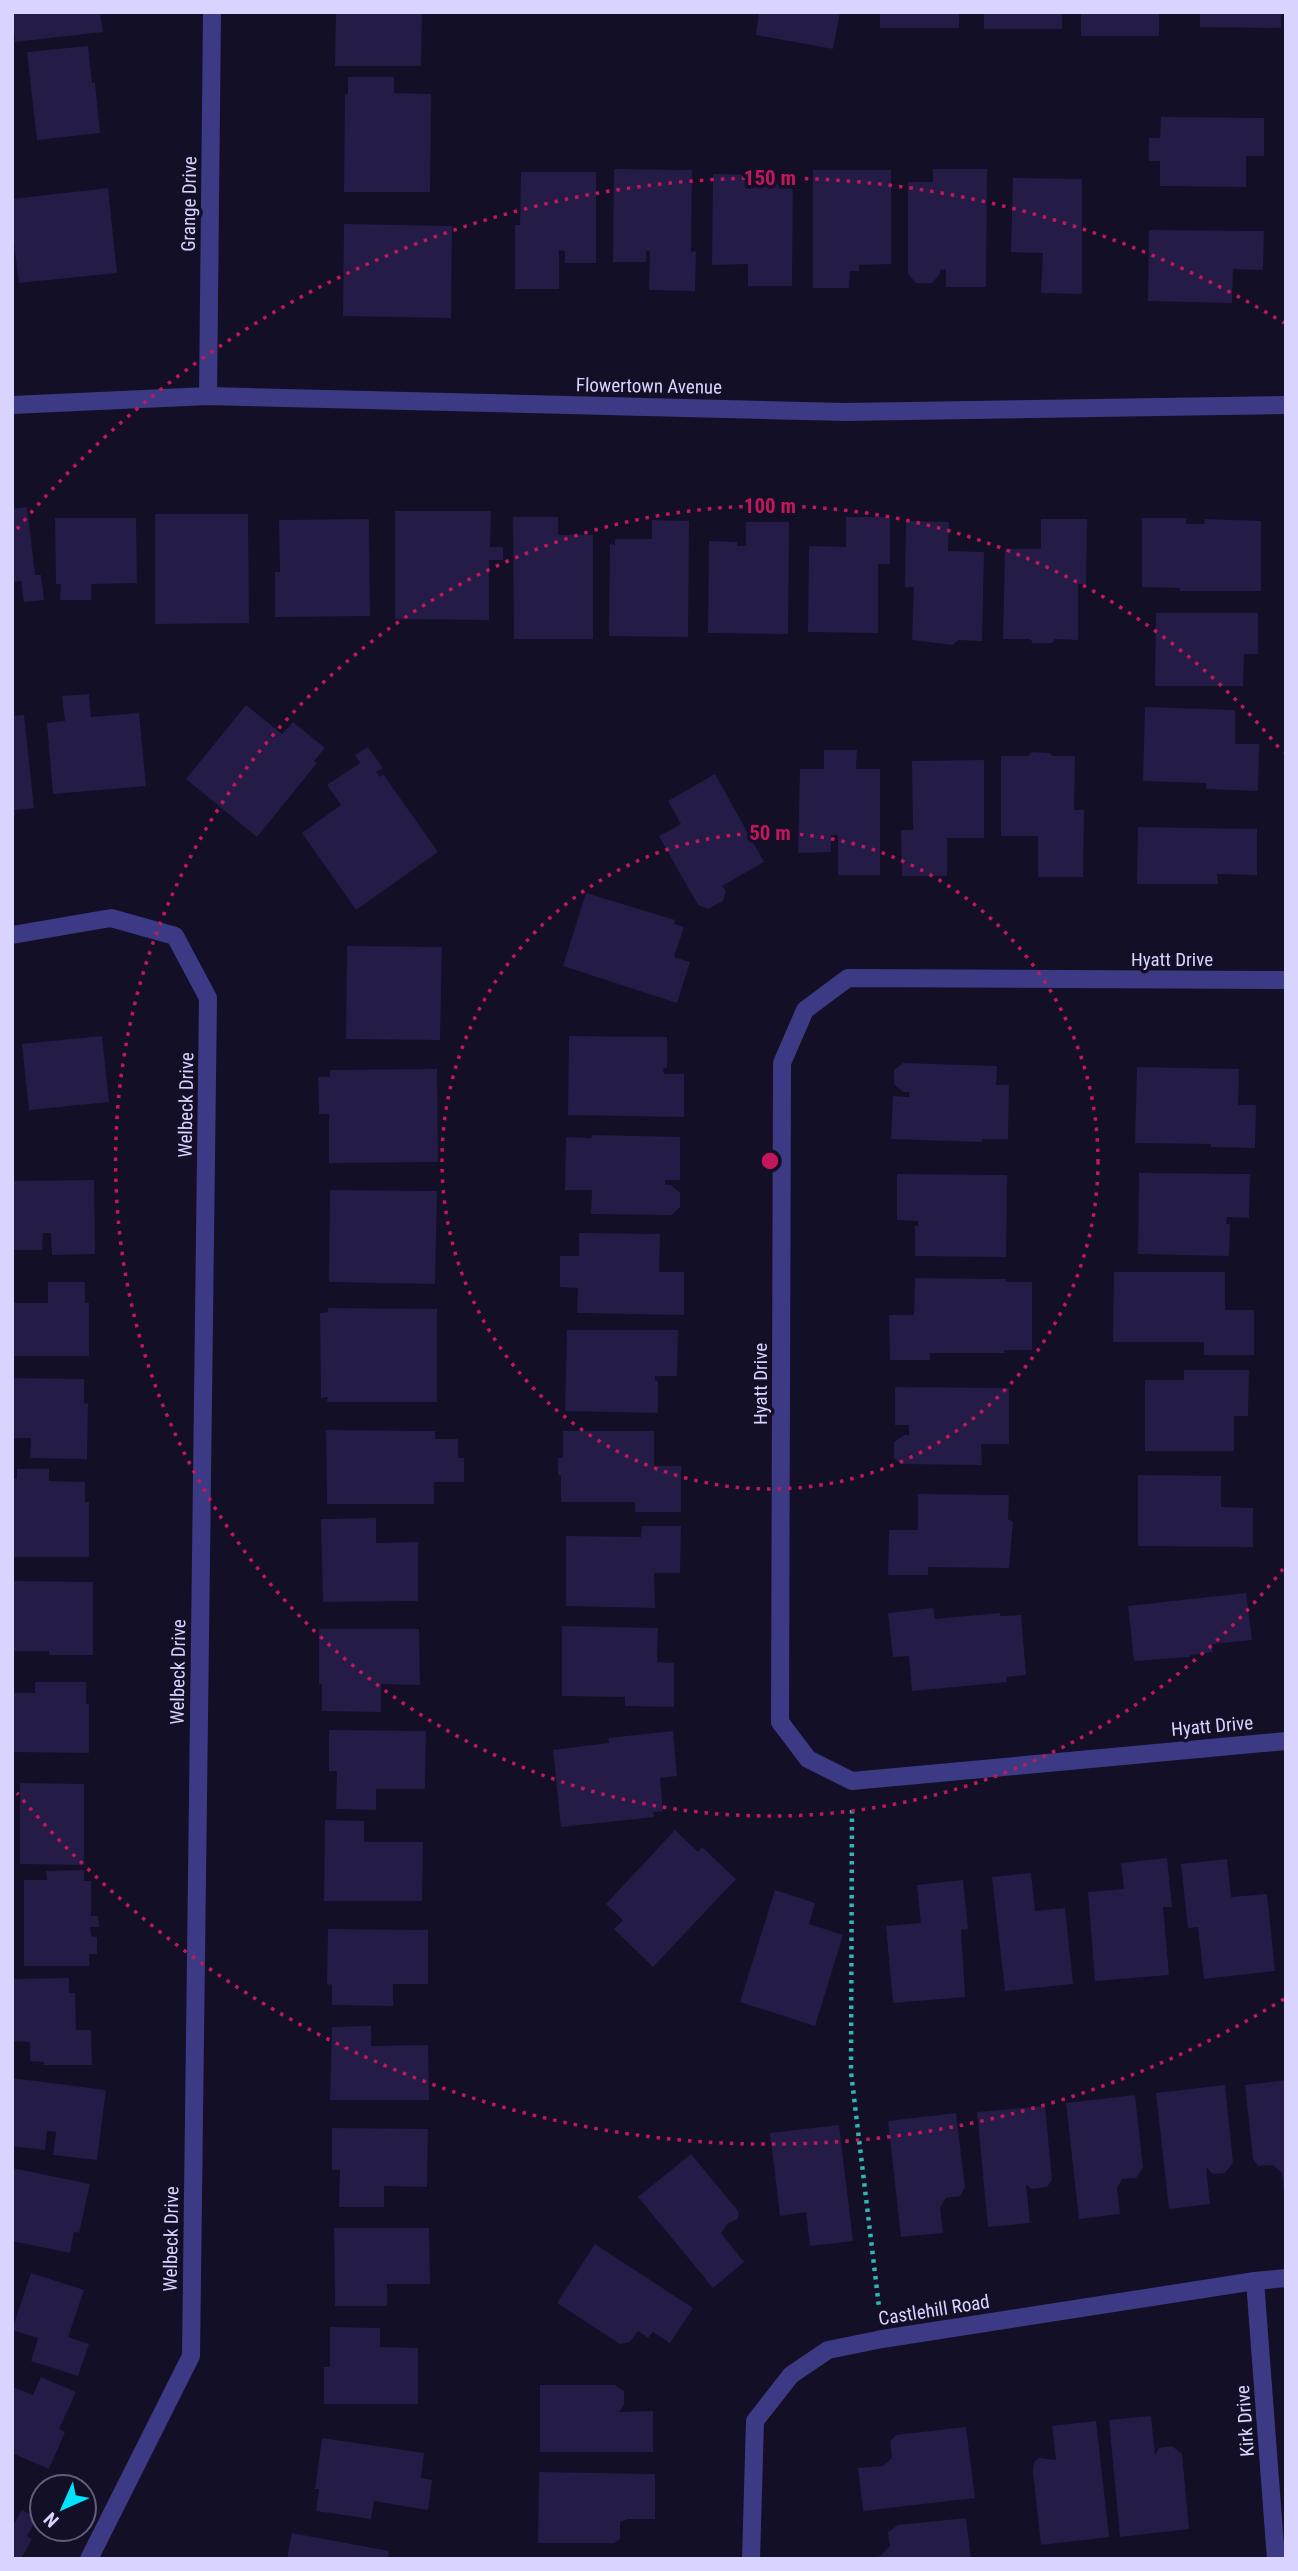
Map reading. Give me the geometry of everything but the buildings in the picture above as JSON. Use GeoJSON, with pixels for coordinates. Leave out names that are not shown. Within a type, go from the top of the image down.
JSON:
{"type":"FeatureCollection","features":[{"type":"Feature","properties":{"kind":"street","name":"Grange Drive"},"geometry":{"type":"LineString","coordinates":[[208,396],[212,12]]}},
{"type":"Feature","properties":{"kind":"street","name":"Flowertown Avenue"},"geometry":{"type":"LineString","coordinates":[[12,405],[208,396],[845,412],[1286,405]]}},
{"type":"Feature","properties":{"kind":"street","name":"Welbeck Drive"},"geometry":{"type":"LineString","coordinates":[[12,935],[111,918],[174,936],[208,998],[191,2356],[89,2559]]}},
{"type":"Feature","properties":{"kind":"street","name":"Hyatt Drive"},"geometry":{"type":"LineString","coordinates":[[1286,981],[848,978],[805,1010],[782,1063],[780,1723],[808,1759],[852,1781],[1286,1741]]}},
{"type":"Feature","properties":{"kind":"street","name":"Castlehill Road"},"geometry":{"type":"LineString","coordinates":[[751,2559],[755,2421],[791,2375],[828,2350],[883,2339],[1286,2278]]}},
{"type":"Feature","properties":{"kind":"street","name":"Kirk Drive"},"geometry":{"type":"LineString","coordinates":[[1255,2281],[1276,2559]]}},
{"type":"Feature","properties":{"kind":"path"},"geometry":{"type":"LineString","coordinates":[[852,1781],[851,2072],[883,2339]]}}]}
